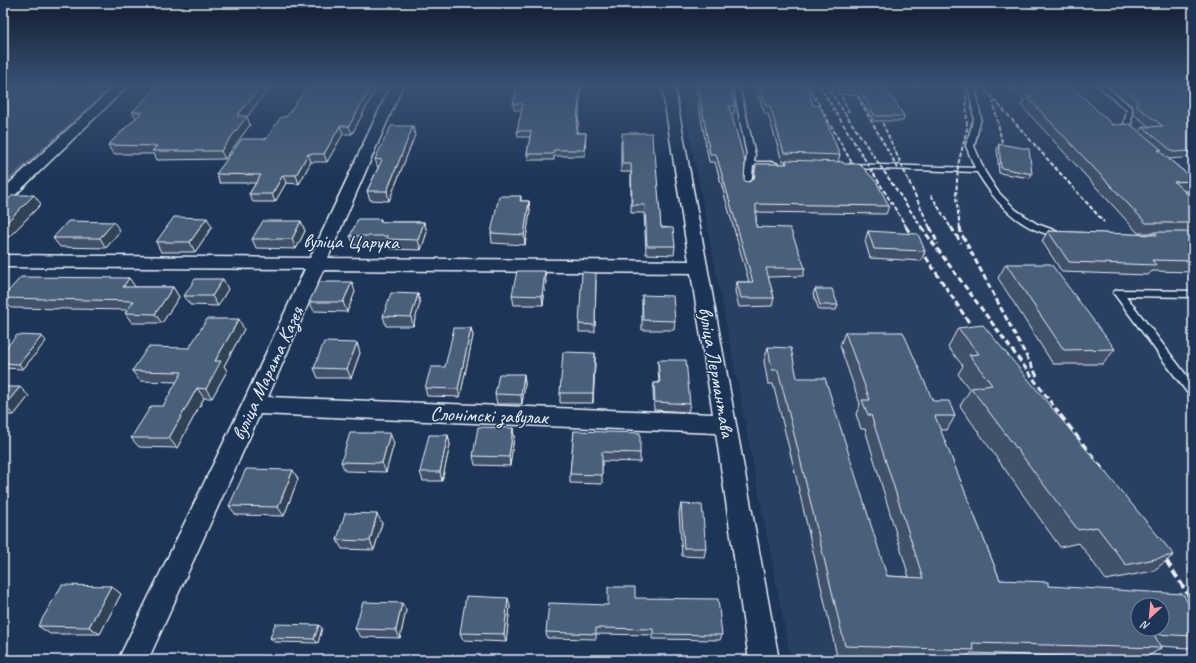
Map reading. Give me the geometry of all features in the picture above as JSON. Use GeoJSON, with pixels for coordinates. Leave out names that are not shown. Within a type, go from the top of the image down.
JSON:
{"type":"FeatureCollection","features":[{"type":"Feature","properties":{"kind":"street"},"geometry":{"type":"LineString","coordinates":[[3,198],[90,116]]}},
{"type":"Feature","properties":{"kind":"street","name":"вуліца Марата Казея"},"geometry":{"type":"LineString","coordinates":[[133,660],[253,405],[383,116]]}},
{"type":"Feature","properties":{"kind":"street","name":"вуліца Лермантава"},"geometry":{"type":"LineString","coordinates":[[673,116],[726,424],[764,660]]}},
{"type":"Feature","properties":{"kind":"street","name":"вуліца Царука"},"geometry":{"type":"LineString","coordinates":[[3,261],[699,267]]}},
{"type":"Feature","properties":{"kind":"street","name":"Слонімскі завулак"},"geometry":{"type":"LineString","coordinates":[[253,405],[726,424]]}},
{"type":"Feature","properties":{"kind":"lane"},"geometry":{"type":"LineString","coordinates":[[743,116],[751,155],[747,187]]}},
{"type":"Feature","properties":{"kind":"lane"},"geometry":{"type":"LineString","coordinates":[[977,116],[970,144],[973,158],[979,170],[1001,203],[1018,216],[1044,232],[1065,236]]}},
{"type":"Feature","properties":{"kind":"lane"},"geometry":{"type":"LineString","coordinates":[[1129,116],[1127,130],[1139,140]]}},
{"type":"Feature","properties":{"kind":"lane"},"geometry":{"type":"LineString","coordinates":[[750,164],[780,164]]}},
{"type":"Feature","properties":{"kind":"lane"},"geometry":{"type":"LineString","coordinates":[[840,166],[979,170]]}},
{"type":"Feature","properties":{"kind":"lane"},"geometry":{"type":"LineString","coordinates":[[1193,294],[1118,294],[1193,392]]}},
{"type":"Feature","properties":{"kind":"shaded area"},"geometry":{"type":"Polygon","coordinates":[[[3,116],[79,116],[3,185],[3,116]]]}},
{"type":"Feature","properties":{"kind":"shaded area"},"geometry":{"type":"Polygon","coordinates":[[[686,116],[1193,116],[1193,660],[791,660],[686,116]]]}},
{"type":"Feature","properties":{"kind":"building"},"geometry":{"type":"Polygon","coordinates":[[[138,116],[247,116],[221,151],[152,151],[157,146],[108,145],[138,116]]]}},
{"type":"Feature","properties":{"kind":"building"},"geometry":{"type":"Polygon","coordinates":[[[355,116],[349,126],[340,126],[324,154],[308,154],[296,175],[283,175],[272,194],[249,194],[261,175],[216,174],[242,139],[266,139],[281,117],[355,116]]]}},
{"type":"Feature","properties":{"kind":"building"},"geometry":{"type":"Polygon","coordinates":[[[520,116],[577,116],[576,133],[586,133],[584,150],[554,150],[553,154],[527,154],[531,131],[517,131],[520,116]]]}},
{"type":"Feature","properties":{"kind":"building"},"geometry":{"type":"Polygon","coordinates":[[[703,116],[732,116],[745,162],[744,181],[749,182],[754,179],[756,164],[787,164],[786,160],[860,164],[877,183],[889,206],[756,204],[756,227],[790,228],[805,268],[766,268],[774,298],[741,298],[737,282],[753,282],[716,154],[710,154],[703,116]]]}},
{"type":"Feature","properties":{"kind":"building"},"geometry":{"type":"Polygon","coordinates":[[[773,116],[824,116],[840,155],[784,153],[773,116]]]}},
{"type":"Feature","properties":{"kind":"building"},"geometry":{"type":"Polygon","coordinates":[[[1045,116],[1103,116],[1113,125],[1130,124],[1162,150],[1158,150],[1193,179],[1193,181],[1174,182],[1193,199],[1193,223],[1146,223],[1045,116]]]}},
{"type":"Feature","properties":{"kind":"building"},"geometry":{"type":"Polygon","coordinates":[[[1149,116],[1193,116],[1193,123],[1191,123],[1193,124],[1193,151],[1173,152],[1143,127],[1163,126],[1149,116]]]}},
{"type":"Feature","properties":{"kind":"building"},"geometry":{"type":"Polygon","coordinates":[[[391,126],[413,126],[387,191],[367,191],[382,160],[375,159],[391,126]]]}},
{"type":"Feature","properties":{"kind":"building"},"geometry":{"type":"Polygon","coordinates":[[[622,133],[652,133],[661,227],[673,228],[675,246],[647,246],[645,205],[632,205],[631,164],[622,164],[622,133]]]}},
{"type":"Feature","properties":{"kind":"building"},"geometry":{"type":"Polygon","coordinates":[[[999,144],[1029,149],[1032,174],[1001,168],[999,144]]]}},
{"type":"Feature","properties":{"kind":"building"},"geometry":{"type":"Polygon","coordinates":[[[13,195],[34,195],[3,226],[3,204],[13,195]]]}},
{"type":"Feature","properties":{"kind":"building"},"geometry":{"type":"Polygon","coordinates":[[[499,196],[521,196],[520,201],[529,201],[524,235],[491,233],[499,196]]]}},
{"type":"Feature","properties":{"kind":"building"},"geometry":{"type":"Polygon","coordinates":[[[174,217],[207,218],[190,242],[156,242],[174,217]]]}},
{"type":"Feature","properties":{"kind":"building"},"geometry":{"type":"Polygon","coordinates":[[[358,219],[381,219],[380,222],[424,222],[418,240],[387,239],[388,236],[350,236],[358,219]]]}},
{"type":"Feature","properties":{"kind":"building"},"geometry":{"type":"Polygon","coordinates":[[[68,221],[114,222],[100,238],[53,238],[68,221]]]}},
{"type":"Feature","properties":{"kind":"building"},"geometry":{"type":"Polygon","coordinates":[[[263,221],[301,221],[292,239],[252,239],[263,221]]]}},
{"type":"Feature","properties":{"kind":"building"},"geometry":{"type":"Polygon","coordinates":[[[868,231],[918,234],[925,251],[874,249],[868,231]]]}},
{"type":"Feature","properties":{"kind":"building"},"geometry":{"type":"Polygon","coordinates":[[[1048,231],[1157,235],[1154,232],[1193,232],[1193,261],[1152,260],[1156,265],[1069,262],[1048,231]]]}},
{"type":"Feature","properties":{"kind":"building"},"geometry":{"type":"Polygon","coordinates":[[[1006,264],[1051,264],[1115,349],[1064,350],[1006,264]]]}},
{"type":"Feature","properties":{"kind":"building"},"geometry":{"type":"Polygon","coordinates":[[[517,271],[545,271],[542,296],[512,295],[517,271]]]}},
{"type":"Feature","properties":{"kind":"building"},"geometry":{"type":"Polygon","coordinates":[[[582,272],[596,273],[595,325],[579,324],[582,272]]]}},
{"type":"Feature","properties":{"kind":"building"},"geometry":{"type":"Polygon","coordinates":[[[21,277],[129,278],[123,287],[173,287],[155,314],[125,313],[134,301],[3,298],[21,277]]]}},
{"type":"Feature","properties":{"kind":"building"},"geometry":{"type":"Polygon","coordinates":[[[195,279],[223,279],[212,296],[184,296],[195,279]]]}},
{"type":"Feature","properties":{"kind":"building"},"geometry":{"type":"Polygon","coordinates":[[[319,282],[352,282],[343,302],[309,302],[319,282]]]}},
{"type":"Feature","properties":{"kind":"building"},"geometry":{"type":"Polygon","coordinates":[[[815,289],[832,289],[838,305],[820,305],[815,289]]]}},
{"type":"Feature","properties":{"kind":"building"},"geometry":{"type":"Polygon","coordinates":[[[391,293],[418,294],[411,317],[383,316],[391,293]]]}},
{"type":"Feature","properties":{"kind":"building"},"geometry":{"type":"Polygon","coordinates":[[[642,295],[673,296],[675,321],[643,320],[642,295]]]}},
{"type":"Feature","properties":{"kind":"building"},"geometry":{"type":"Polygon","coordinates":[[[207,319],[239,319],[215,361],[221,361],[206,389],[197,388],[169,438],[131,438],[151,406],[163,406],[182,372],[132,371],[148,347],[189,348],[207,319]]]}},
{"type":"Feature","properties":{"kind":"building"},"geometry":{"type":"Polygon","coordinates":[[[983,325],[1174,555],[1126,565],[1097,527],[1078,530],[971,388],[992,385],[969,355],[979,354],[958,328],[983,325]]]}},
{"type":"Feature","properties":{"kind":"building"},"geometry":{"type":"Polygon","coordinates":[[[454,328],[471,328],[458,389],[425,388],[431,367],[445,367],[454,328]]]}},
{"type":"Feature","properties":{"kind":"building"},"geometry":{"type":"Polygon","coordinates":[[[845,332],[903,332],[933,401],[949,401],[955,416],[935,416],[1000,580],[1048,582],[1048,586],[1183,594],[1193,612],[1193,636],[1170,635],[1170,597],[1130,597],[1130,637],[1156,637],[1161,648],[972,643],[974,650],[845,646],[778,370],[772,370],[768,347],[791,348],[797,378],[825,378],[887,576],[923,578],[871,415],[868,415],[862,400],[870,400],[845,332]]]}},
{"type":"Feature","properties":{"kind":"building"},"geometry":{"type":"Polygon","coordinates":[[[17,335],[42,336],[19,364],[3,363],[3,351],[17,335]]]}},
{"type":"Feature","properties":{"kind":"building"},"geometry":{"type":"Polygon","coordinates":[[[324,342],[357,343],[347,369],[314,368],[324,342]]]}},
{"type":"Feature","properties":{"kind":"building"},"geometry":{"type":"Polygon","coordinates":[[[563,352],[595,353],[593,393],[560,393],[563,352]]]}},
{"type":"Feature","properties":{"kind":"building"},"geometry":{"type":"Polygon","coordinates":[[[658,360],[686,360],[690,404],[655,402],[654,383],[660,383],[658,360]]]}},
{"type":"Feature","properties":{"kind":"building"},"geometry":{"type":"Polygon","coordinates":[[[499,374],[524,374],[521,395],[495,394],[499,374]]]}},
{"type":"Feature","properties":{"kind":"building"},"geometry":{"type":"Polygon","coordinates":[[[3,387],[20,387],[4,406],[3,406],[3,387]]]}},
{"type":"Feature","properties":{"kind":"building"},"geometry":{"type":"Polygon","coordinates":[[[478,427],[513,428],[509,457],[473,456],[478,427]]]}},
{"type":"Feature","properties":{"kind":"building"},"geometry":{"type":"Polygon","coordinates":[[[574,431],[640,433],[640,453],[602,452],[602,475],[570,474],[574,431]]]}},
{"type":"Feature","properties":{"kind":"building"},"geometry":{"type":"Polygon","coordinates":[[[350,433],[390,433],[382,463],[341,462],[350,433]]]}},
{"type":"Feature","properties":{"kind":"building"},"geometry":{"type":"Polygon","coordinates":[[[429,435],[448,435],[440,472],[420,472],[429,435]]]}},
{"type":"Feature","properties":{"kind":"building"},"geometry":{"type":"Polygon","coordinates":[[[246,469],[293,470],[278,507],[229,506],[246,469]]]}},
{"type":"Feature","properties":{"kind":"building"},"geometry":{"type":"Polygon","coordinates":[[[681,504],[702,505],[706,548],[684,548],[681,504]]]}},
{"type":"Feature","properties":{"kind":"building"},"geometry":{"type":"Polygon","coordinates":[[[345,513],[377,514],[370,541],[337,540],[345,513]]]}},
{"type":"Feature","properties":{"kind":"building"},"geometry":{"type":"Polygon","coordinates":[[[62,585],[111,586],[89,627],[38,626],[62,585]]]}},
{"type":"Feature","properties":{"kind":"building"},"geometry":{"type":"Polygon","coordinates":[[[608,587],[635,587],[635,598],[718,599],[722,635],[653,634],[653,629],[596,628],[596,634],[546,632],[549,603],[608,605],[608,587]]]}},
{"type":"Feature","properties":{"kind":"building"},"geometry":{"type":"Polygon","coordinates":[[[466,596],[508,598],[504,634],[460,633],[466,596]]]}},
{"type":"Feature","properties":{"kind":"building"},"geometry":{"type":"Polygon","coordinates":[[[363,602],[402,603],[396,630],[355,629],[363,602]]]}},
{"type":"Feature","properties":{"kind":"building"},"geometry":{"type":"Polygon","coordinates":[[[275,624],[319,625],[314,639],[270,638],[275,624]]]}},
{"type":"Feature","properties":{"kind":"railway"},"geometry":{"type":"LineString","coordinates":[[825,116],[852,163],[860,172]]}},
{"type":"Feature","properties":{"kind":"railway"},"geometry":{"type":"LineString","coordinates":[[838,116],[907,228]]}},
{"type":"Feature","properties":{"kind":"railway"},"geometry":{"type":"LineString","coordinates":[[847,116],[922,228]]}},
{"type":"Feature","properties":{"kind":"railway"},"geometry":{"type":"LineString","coordinates":[[868,116],[899,170]]}},
{"type":"Feature","properties":{"kind":"railway"},"geometry":{"type":"LineString","coordinates":[[879,116],[930,228]]}},
{"type":"Feature","properties":{"kind":"railway"},"geometry":{"type":"LineString","coordinates":[[960,228],[956,197],[958,165],[967,129],[967,116]]}},
{"type":"Feature","properties":{"kind":"railway"},"geometry":{"type":"LineString","coordinates":[[996,116],[1002,142]]}},
{"type":"Feature","properties":{"kind":"railway"},"geometry":{"type":"LineString","coordinates":[[1009,116],[1104,222]]}},
{"type":"Feature","properties":{"kind":"railway"},"geometry":{"type":"LineString","coordinates":[[931,195],[951,228]]}},
{"type":"Feature","properties":{"kind":"railway"},"geometry":{"type":"LineString","coordinates":[[906,227],[970,324]]}},
{"type":"Feature","properties":{"kind":"railway"},"geometry":{"type":"LineString","coordinates":[[921,227],[1061,416]]}},
{"type":"Feature","properties":{"kind":"railway"},"geometry":{"type":"LineString","coordinates":[[930,227],[938,244]]}},
{"type":"Feature","properties":{"kind":"railway"},"geometry":{"type":"LineString","coordinates":[[951,227],[961,243]]}},
{"type":"Feature","properties":{"kind":"railway"},"geometry":{"type":"LineString","coordinates":[[960,227],[961,233],[1038,378]]}},
{"type":"Feature","properties":{"kind":"railway"},"geometry":{"type":"LineString","coordinates":[[1060,415],[1105,473]]}},
{"type":"Feature","properties":{"kind":"railway"},"geometry":{"type":"LineString","coordinates":[[1160,551],[1193,602]]}}]}
